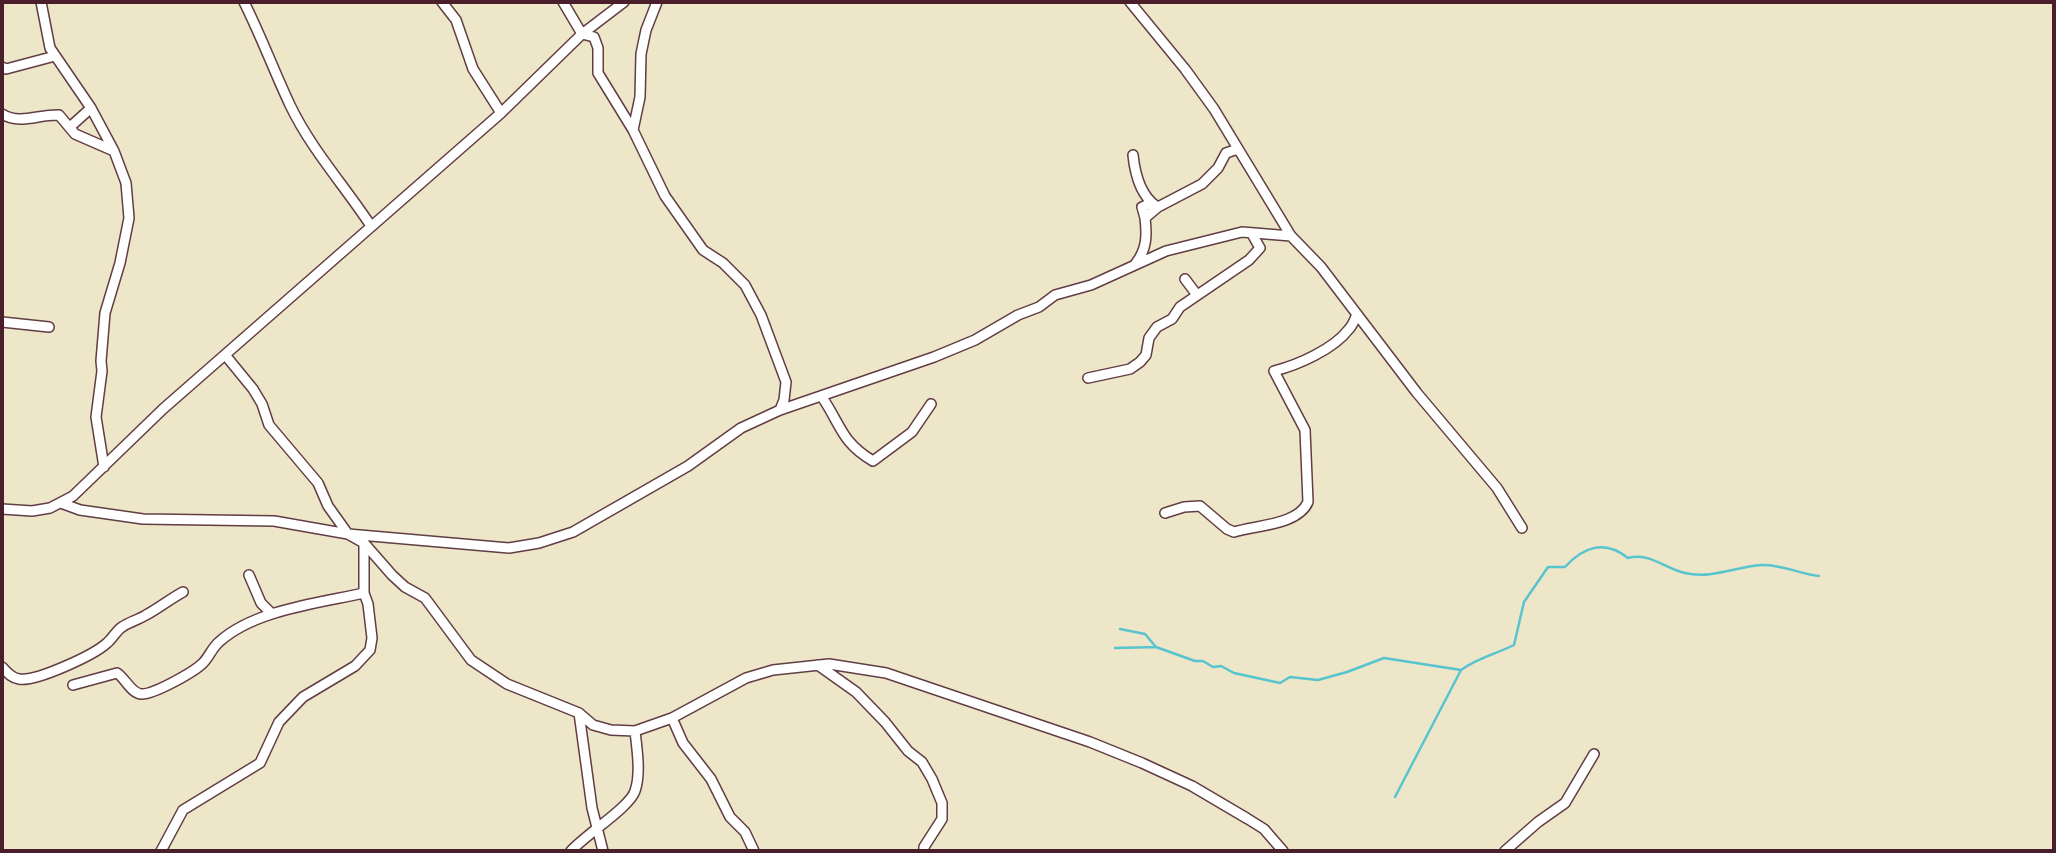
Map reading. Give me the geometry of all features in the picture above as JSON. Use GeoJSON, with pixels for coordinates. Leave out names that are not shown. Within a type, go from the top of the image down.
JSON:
{"type":"FeatureCollection","features":[{"type":"Feature","properties":{"kind":"street"},"geometry":{"type":"LineString","coordinates":[[41,2],[50,48],[91,108],[114,151],[126,183],[129,218],[104,325],[96,417],[104,467]]}},
{"type":"Feature","properties":{"kind":"street"},"geometry":{"type":"LineString","coordinates":[[244,2],[274,64],[290,105],[312,145],[371,226]]}},
{"type":"Feature","properties":{"kind":"street"},"geometry":{"type":"LineString","coordinates":[[442,2],[456,20],[473,69],[501,113]]}},
{"type":"Feature","properties":{"kind":"street"},"geometry":{"type":"LineString","coordinates":[[563,2],[582,34],[594,37],[598,48],[598,73],[633,130],[665,196],[700,247],[723,263],[745,285],[761,315],[786,382],[780,410]]}},
{"type":"Feature","properties":{"kind":"street"},"geometry":{"type":"LineString","coordinates":[[2,509],[32,511],[61,503],[104,467],[163,409],[501,113],[582,34],[624,2]]}},
{"type":"Feature","properties":{"kind":"street"},"geometry":{"type":"LineString","coordinates":[[633,130],[640,97],[641,54],[646,30],[657,2]]}},
{"type":"Feature","properties":{"kind":"street"},"geometry":{"type":"LineString","coordinates":[[1129,2],[1185,69],[1214,109],[1291,236],[1321,267],[1417,393],[1497,488],[1522,528]]}},
{"type":"Feature","properties":{"kind":"street"},"geometry":{"type":"LineString","coordinates":[[2,66],[6,69],[55,56]]}},
{"type":"Feature","properties":{"kind":"street"},"geometry":{"type":"LineString","coordinates":[[70,127],[91,108]]}},
{"type":"Feature","properties":{"kind":"street"},"geometry":{"type":"LineString","coordinates":[[2,114],[11,120],[23,120],[44,114],[59,115],[75,134],[114,151]]}},
{"type":"Feature","properties":{"kind":"street"},"geometry":{"type":"LineString","coordinates":[[1134,266],[1145,248],[1145,218],[1142,207],[1155,205],[1202,184],[1235,145]]}},
{"type":"Feature","properties":{"kind":"street"},"geometry":{"type":"LineString","coordinates":[[1133,155],[1135,175],[1155,205]]}},
{"type":"Feature","properties":{"kind":"street"},"geometry":{"type":"LineString","coordinates":[[61,503],[79,510],[144,519],[274,522],[348,534],[509,548],[539,543],[573,532],[688,466],[741,428],[780,410],[934,357],[975,340],[1018,315],[1039,307],[1055,295],[1091,285],[1166,251],[1242,232],[1291,236]]}},
{"type":"Feature","properties":{"kind":"street"},"geometry":{"type":"LineString","coordinates":[[1252,234],[1260,248]]}},
{"type":"Feature","properties":{"kind":"street"},"geometry":{"type":"LineString","coordinates":[[1088,378],[1130,369],[1140,362],[1146,355],[1153,331],[1172,319],[1180,307],[1250,260],[1272,234]]}},
{"type":"Feature","properties":{"kind":"street"},"geometry":{"type":"LineString","coordinates":[[1185,279],[1197,295]]}},
{"type":"Feature","properties":{"kind":"street"},"geometry":{"type":"LineString","coordinates":[[1165,513],[1184,507],[1200,506],[1227,529],[1234,531],[1288,521],[1305,509],[1308,502],[1305,430],[1274,371],[1298,364],[1332,344],[1349,330],[1357,314]]}},
{"type":"Feature","properties":{"kind":"street"},"geometry":{"type":"LineString","coordinates":[[2,322],[49,327]]}},
{"type":"Feature","properties":{"kind":"street"},"geometry":{"type":"LineString","coordinates":[[226,356],[253,389],[270,425],[318,483],[328,506],[348,534],[364,543],[405,587],[425,598],[471,660],[507,684],[579,713],[593,725],[611,730],[635,731],[672,718],[747,678],[774,670],[829,664],[886,673],[1132,758],[1192,786],[1248,819],[1264,830],[1283,851]]}},
{"type":"Feature","properties":{"kind":"street"},"geometry":{"type":"LineString","coordinates":[[822,397],[843,436],[858,452],[873,461],[912,432],[931,404]]}},
{"type":"Feature","properties":{"kind":"street"},"geometry":{"type":"LineString","coordinates":[[161,851],[183,810],[260,763],[279,722],[303,697],[347,672],[370,650],[372,638],[364,593],[364,543]]}},
{"type":"Feature","properties":{"kind":"street"},"geometry":{"type":"LineString","coordinates":[[248,575],[261,603],[272,614]]}},
{"type":"Feature","properties":{"kind":"street"},"geometry":{"type":"LineString","coordinates":[[2,667],[10,676],[33,679],[66,667],[108,643],[120,628],[183,592]]}},
{"type":"Feature","properties":{"kind":"street"},"geometry":{"type":"LineString","coordinates":[[73,685],[117,673],[124,677],[133,690],[141,694],[154,690],[181,678],[202,664],[218,642],[260,618],[364,593]]}},
{"type":"Feature","properties":{"kind":"street"},"geometry":{"type":"LineString","coordinates":[[818,665],[856,692],[908,751],[922,762],[932,779],[942,803],[942,819],[923,847],[924,851]]}},
{"type":"Feature","properties":{"kind":"street"},"geometry":{"type":"LineString","coordinates":[[579,713],[592,808],[603,851]]}},
{"type":"Feature","properties":{"kind":"street"},"geometry":{"type":"LineString","coordinates":[[672,718],[683,743],[711,779],[730,817],[745,832],[754,851]]}},
{"type":"Feature","properties":{"kind":"street"},"geometry":{"type":"LineString","coordinates":[[571,851],[625,806],[635,791],[635,731]]}},
{"type":"Feature","properties":{"kind":"street"},"geometry":{"type":"LineString","coordinates":[[1505,851],[1565,803],[1594,754]]}},
{"type":"Feature","properties":{"kind":"waterway"},"geometry":{"type":"LineString","coordinates":[[1395,797],[1461,670],[1514,645],[1524,602],[1548,567],[1565,567],[1579,554],[1603,547],[1628,558],[1643,557],[1685,573],[1714,574],[1761,565],[1819,576]]}},
{"type":"Feature","properties":{"kind":"waterway"},"geometry":{"type":"LineString","coordinates":[[1120,629],[1145,634],[1156,647]]}},
{"type":"Feature","properties":{"kind":"waterway"},"geometry":{"type":"LineString","coordinates":[[1115,648],[1156,647],[1195,661],[1203,661],[1213,667],[1221,666],[1234,673],[1280,683],[1290,677],[1318,680],[1384,658],[1461,670]]}}]}
